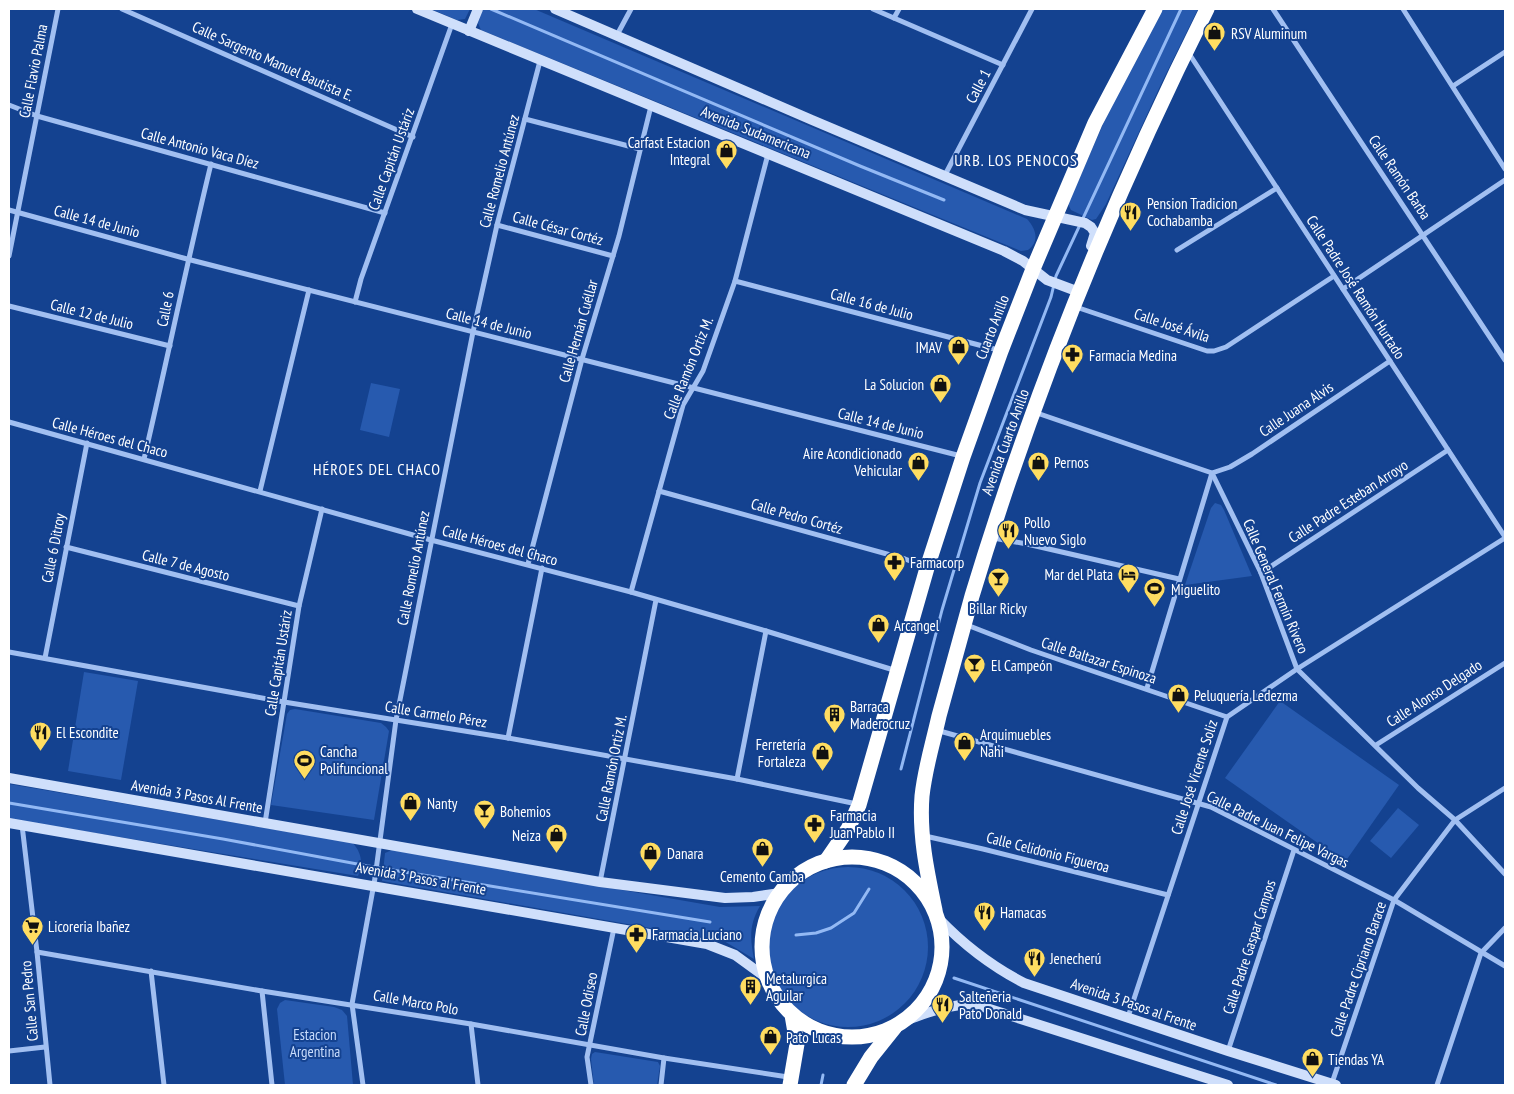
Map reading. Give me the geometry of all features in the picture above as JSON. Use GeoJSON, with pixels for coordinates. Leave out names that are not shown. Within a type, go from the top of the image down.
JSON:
{"type":"FeatureCollection","features":[{"type":"Feature","properties":{"kind":"highway","name":"Cuarto Anillo"},"geometry":{"type":"LineString","coordinates":[[897,672],[927,568],[1001,351],[1055,217],[1096,123],[1154,9]]}},
{"type":"Feature","properties":{"kind":"highway","name":"Avenida Cuarto Anillo"},"geometry":{"type":"LineString","coordinates":[[900,1024],[925,1001],[938,976],[943,947],[922,835],[922,798],[926,768],[964,624],[990,537],[1074,296],[1085,276],[1115,206],[1207,9]]}},
{"type":"Feature","properties":{"kind":"highway"},"geometry":{"type":"LineString","coordinates":[[826,861],[848,829],[860,805],[897,672]]}},
{"type":"Feature","properties":{"kind":"highway"},"geometry":{"type":"LineString","coordinates":[[900,1024],[872,1035],[846,1037],[814,1029],[792,1015],[778,998],[768,979],[762,953],[763,934],[767,917],[780,893],[800,874],[826,861],[844,858],[862,858],[889,865],[905,874],[919,886],[937,914]]}},
{"type":"Feature","properties":{"kind":"highway"},"geometry":{"type":"LineString","coordinates":[[791,1081],[797,1044],[792,1015]]}},
{"type":"Feature","properties":{"kind":"highway"},"geometry":{"type":"LineString","coordinates":[[854,1085],[871,1058],[900,1024]]}},
{"type":"Feature","properties":{"kind":"main road","name":"Avenida Sudamericana"},"geometry":{"type":"LineString","coordinates":[[417,9],[1004,252],[1023,261],[1047,280],[1074,296]]}},
{"type":"Feature","properties":{"kind":"main road"},"geometry":{"type":"LineString","coordinates":[[469,31],[478,9]]}},
{"type":"Feature","properties":{"kind":"main road"},"geometry":{"type":"LineString","coordinates":[[555,9],[1025,210],[1075,220],[1092,227],[1095,236],[1084,264],[1085,276]]}},
{"type":"Feature","properties":{"kind":"main road","name":"Avenida 3 Pasos Al Frente"},"geometry":{"type":"LineString","coordinates":[[9,778],[265,823],[379,848]]}},
{"type":"Feature","properties":{"kind":"main road"},"geometry":{"type":"LineString","coordinates":[[9,823],[22,825]]}},
{"type":"Feature","properties":{"kind":"main road","name":"Avenida 3 Pasos al Frente"},"geometry":{"type":"LineString","coordinates":[[22,825],[375,882],[707,944],[735,955],[768,979]]}},
{"type":"Feature","properties":{"kind":"main road","name":"Avenida 3 Pasos al Frente"},"geometry":{"type":"LineString","coordinates":[[379,848],[600,882],[725,898],[753,897],[780,893]]}},
{"type":"Feature","properties":{"kind":"main road","name":"Avenida 3 Pasos al Frente"},"geometry":{"type":"LineString","coordinates":[[937,914],[982,958],[1024,983],[1228,1052],[1334,1084]]}},
{"type":"Feature","properties":{"kind":"main road"},"geometry":{"type":"LineString","coordinates":[[900,1024],[946,1006],[977,1005],[1214,1083],[1228,1085]]}},
{"type":"Feature","properties":{"kind":"street","name":"Calle Flavio Palma"},"geometry":{"type":"LineString","coordinates":[[9,256],[58,9]]}},
{"type":"Feature","properties":{"kind":"street","name":"Calle Sargento Manuel Bautista E."},"geometry":{"type":"LineString","coordinates":[[122,9],[413,137]]}},
{"type":"Feature","properties":{"kind":"street"},"geometry":{"type":"LineString","coordinates":[[617,35],[631,9]]}},
{"type":"Feature","properties":{"kind":"street"},"geometry":{"type":"LineString","coordinates":[[874,9],[1003,65]]}},
{"type":"Feature","properties":{"kind":"street"},"geometry":{"type":"LineString","coordinates":[[894,18],[899,9]]}},
{"type":"Feature","properties":{"kind":"street","name":"Calle 1"},"geometry":{"type":"LineString","coordinates":[[945,175],[1032,9]]}},
{"type":"Feature","properties":{"kind":"street","name":"Calle Ramón Barba"},"geometry":{"type":"LineString","coordinates":[[1274,9],[1505,360]]}},
{"type":"Feature","properties":{"kind":"street"},"geometry":{"type":"LineString","coordinates":[[1403,9],[1505,169]]}},
{"type":"Feature","properties":{"kind":"street","name":"Calle Capitán Ustáriz"},"geometry":{"type":"LineString","coordinates":[[355,302],[361,279],[452,24]]}},
{"type":"Feature","properties":{"kind":"street","name":"Calle Padre José Ramón Hurtado"},"geometry":{"type":"LineString","coordinates":[[1187,50],[1505,538]]}},
{"type":"Feature","properties":{"kind":"street"},"geometry":{"type":"LineString","coordinates":[[1453,86],[1505,52]]}},
{"type":"Feature","properties":{"kind":"street","name":"Calle Romelio Antúnez"},"geometry":{"type":"LineString","coordinates":[[362,1085],[352,1004],[375,882],[396,720],[473,332],[497,225],[540,61]]}},
{"type":"Feature","properties":{"kind":"street","name":"Calle Antonio Vaca Díez"},"geometry":{"type":"LineString","coordinates":[[9,105],[37,116],[385,212]]}},
{"type":"Feature","properties":{"kind":"street","name":"Calle Hernán Cuéllar"},"geometry":{"type":"LineString","coordinates":[[528,564],[582,359],[613,256],[651,106]]}},
{"type":"Feature","properties":{"kind":"street"},"geometry":{"type":"LineString","coordinates":[[525,119],[640,149]]}},
{"type":"Feature","properties":{"kind":"street","name":"Calle Ramón Ortiz M."},"geometry":{"type":"LineString","coordinates":[[631,592],[683,406],[704,371],[735,282],[768,154]]}},
{"type":"Feature","properties":{"kind":"street","name":"Calle 6"},"geometry":{"type":"LineString","coordinates":[[144,459],[170,346],[187,260],[211,164]]}},
{"type":"Feature","properties":{"kind":"street"},"geometry":{"type":"LineString","coordinates":[[1343,290],[1505,180]]}},
{"type":"Feature","properties":{"kind":"street"},"geometry":{"type":"LineString","coordinates":[[1176,250],[1277,188]]}},
{"type":"Feature","properties":{"kind":"street","name":"Calle 14 de Junio"},"geometry":{"type":"LineString","coordinates":[[9,210],[187,260],[964,457]]}},
{"type":"Feature","properties":{"kind":"street","name":"Calle César Cortéz"},"geometry":{"type":"LineString","coordinates":[[497,225],[613,256]]}},
{"type":"Feature","properties":{"kind":"street","name":"Calle José Ávila"},"geometry":{"type":"LineString","coordinates":[[1074,296],[1207,351],[1214,351],[1226,347],[1334,276]]}},
{"type":"Feature","properties":{"kind":"street","name":"Calle 16 de Julio"},"geometry":{"type":"LineString","coordinates":[[735,282],[1001,351]]}},
{"type":"Feature","properties":{"kind":"street"},"geometry":{"type":"LineString","coordinates":[[260,491],[309,290]]}},
{"type":"Feature","properties":{"kind":"street","name":"Calle 12 de Julio"},"geometry":{"type":"LineString","coordinates":[[9,306],[170,346]]}},
{"type":"Feature","properties":{"kind":"street","name":"Calle Juana Alvis"},"geometry":{"type":"LineString","coordinates":[[1212,473],[1230,467],[1252,454],[1390,361]]}},
{"type":"Feature","properties":{"kind":"street"},"geometry":{"type":"LineString","coordinates":[[1034,411],[1212,473],[1147,688]]}},
{"type":"Feature","properties":{"kind":"street","name":"Calle Héroes del Chaco"},"geometry":{"type":"LineString","coordinates":[[9,422],[431,540],[631,592],[766,631],[897,672]]}},
{"type":"Feature","properties":{"kind":"street","name":"Calle 6 Ditroy"},"geometry":{"type":"LineString","coordinates":[[45,658],[87,443]]}},
{"type":"Feature","properties":{"kind":"street","name":"Calle Padre Esteban Arroyo"},"geometry":{"type":"LineString","coordinates":[[1261,573],[1448,450]]}},
{"type":"Feature","properties":{"kind":"street","name":"Calle General Fermín Rivero"},"geometry":{"type":"LineString","coordinates":[[1212,473],[1261,573],[1298,669],[1418,788],[1455,820],[1505,874]]}},
{"type":"Feature","properties":{"kind":"street","name":"Calle Pedro Cortéz"},"geometry":{"type":"LineString","coordinates":[[659,490],[904,559],[927,568]]}},
{"type":"Feature","properties":{"kind":"street","name":"Calle Capitán Ustáriz"},"geometry":{"type":"LineString","coordinates":[[265,823],[299,606],[322,509]]}},
{"type":"Feature","properties":{"kind":"street"},"geometry":{"type":"LineString","coordinates":[[990,537],[1179,579]]}},
{"type":"Feature","properties":{"kind":"street","name":"Calle José Vicente Soliz"},"geometry":{"type":"LineString","coordinates":[[1128,1017],[1227,717],[1298,669],[1505,538]]}},
{"type":"Feature","properties":{"kind":"street","name":"Calle 7 de Agosto"},"geometry":{"type":"LineString","coordinates":[[66,548],[299,606]]}},
{"type":"Feature","properties":{"kind":"street"},"geometry":{"type":"LineString","coordinates":[[508,738],[542,568]]}},
{"type":"Feature","properties":{"kind":"street","name":"Calle Ramón Ortiz M."},"geometry":{"type":"LineString","coordinates":[[600,882],[626,759],[656,600]]}},
{"type":"Feature","properties":{"kind":"street","name":"Calle Baltazar Espinoza"},"geometry":{"type":"LineString","coordinates":[[964,624],[1031,650],[1147,688],[1227,717]]}},
{"type":"Feature","properties":{"kind":"street"},"geometry":{"type":"LineString","coordinates":[[738,779],[766,631]]}},
{"type":"Feature","properties":{"kind":"street","name":"Calle Carmelo Pérez"},"geometry":{"type":"LineString","coordinates":[[9,652],[284,702],[508,738],[738,779],[860,805]]}},
{"type":"Feature","properties":{"kind":"street","name":"Calle Alonso Delgado"},"geometry":{"type":"LineString","coordinates":[[1376,745],[1505,663]]}},
{"type":"Feature","properties":{"kind":"street","name":"Calle Padre Juan Felipe Vargas"},"geometry":{"type":"LineString","coordinates":[[936,730],[1211,808],[1394,900],[1505,966]]}},
{"type":"Feature","properties":{"kind":"street","name":"Calle Padre Cipriano Barace"},"geometry":{"type":"LineString","coordinates":[[1334,1084],[1394,900],[1455,820],[1505,788]]}},
{"type":"Feature","properties":{"kind":"street","name":"Calle San Pedro"},"geometry":{"type":"LineString","coordinates":[[22,825],[50,1085]]}},
{"type":"Feature","properties":{"kind":"street","name":"Calle Celidonio Figueroa"},"geometry":{"type":"LineString","coordinates":[[922,835],[1168,895]]}},
{"type":"Feature","properties":{"kind":"street","name":"Calle Padre Gaspar Campos"},"geometry":{"type":"LineString","coordinates":[[1228,1052],[1294,850]]}},
{"type":"Feature","properties":{"kind":"street","name":"Calle Odiseo"},"geometry":{"type":"LineString","coordinates":[[591,1085],[587,1057],[614,928]]}},
{"type":"Feature","properties":{"kind":"street"},"geometry":{"type":"LineString","coordinates":[[1437,1085],[1481,953],[1505,928]]}},
{"type":"Feature","properties":{"kind":"street","name":"Calle Marco Polo"},"geometry":{"type":"LineString","coordinates":[[37,952],[262,991],[471,1024],[791,1081]]}},
{"type":"Feature","properties":{"kind":"street"},"geometry":{"type":"LineString","coordinates":[[151,971],[164,1085]]}},
{"type":"Feature","properties":{"kind":"street"},"geometry":{"type":"LineString","coordinates":[[262,991],[272,1085]]}},
{"type":"Feature","properties":{"kind":"street"},"geometry":{"type":"LineString","coordinates":[[471,1024],[478,1085]]}},
{"type":"Feature","properties":{"kind":"street"},"geometry":{"type":"LineString","coordinates":[[9,1051],[45,1047]]}},
{"type":"Feature","properties":{"kind":"street"},"geometry":{"type":"LineString","coordinates":[[661,1085],[664,1058]]}},
{"type":"Feature","properties":{"kind":"green space"},"geometry":{"type":"Polygon","coordinates":[[[431,9],[470,9],[465,19],[457,20],[431,9]]]}},
{"type":"Feature","properties":{"kind":"green space"},"geometry":{"type":"Polygon","coordinates":[[[483,9],[534,9],[1027,219],[1033,227],[1034,243],[1028,250],[1021,251],[481,30],[478,23],[483,9]]]}},
{"type":"Feature","properties":{"kind":"green space"},"geometry":{"type":"Polygon","coordinates":[[[1159,9],[1198,9],[1106,204],[1096,219],[1092,220],[1071,210],[1068,204],[1119,88],[1159,9]]]}},
{"type":"Feature","properties":{"kind":"green space"},"geometry":{"type":"Polygon","coordinates":[[[371,383],[400,389],[389,437],[360,430],[371,383]]]}},
{"type":"Feature","properties":{"kind":"green space"},"geometry":{"type":"Polygon","coordinates":[[[1215,503],[1221,505],[1224,510],[1252,576],[1185,585],[1211,508],[1215,503]]]}},
{"type":"Feature","properties":{"kind":"green space"},"geometry":{"type":"Polygon","coordinates":[[[84,672],[138,681],[121,780],[68,771],[84,672]]]}},
{"type":"Feature","properties":{"kind":"green space"},"geometry":{"type":"Polygon","coordinates":[[[1280,701],[1399,785],[1345,862],[1225,778],[1280,701]]]}},
{"type":"Feature","properties":{"kind":"green space"},"geometry":{"type":"Polygon","coordinates":[[[295,709],[381,723],[389,731],[374,820],[271,805],[287,714],[290,710],[295,709]]]}},
{"type":"Feature","properties":{"kind":"green space"},"geometry":{"type":"Polygon","coordinates":[[[9,784],[353,843],[360,855],[360,871],[358,876],[9,819],[9,784]]]}},
{"type":"Feature","properties":{"kind":"green space"},"geometry":{"type":"Polygon","coordinates":[[[1398,808],[1419,825],[1391,858],[1370,841],[1398,808]]]}},
{"type":"Feature","properties":{"kind":"green space"},"geometry":{"type":"Polygon","coordinates":[[[392,850],[720,907],[760,906],[751,932],[754,959],[724,941],[382,881],[385,853],[392,850]]]}},
{"type":"Feature","properties":{"kind":"green space"},"geometry":{"type":"Polygon","coordinates":[[[848,867],[864,869],[885,877],[904,891],[914,903],[924,924],[928,947],[926,963],[918,984],[904,1003],[892,1013],[871,1023],[848,1027],[832,1025],[811,1017],[792,1003],[782,991],[772,970],[768,947],[770,931],[778,910],[792,891],[804,881],[825,871],[848,867]]]}},
{"type":"Feature","properties":{"kind":"green space","name":"Estacion Argentina"},"geometry":{"type":"Polygon","coordinates":[[[285,1000],[334,1007],[342,1010],[347,1016],[353,1085],[285,1085],[277,1009],[280,1003],[285,1000]]]}},
{"type":"Feature","properties":{"kind":"green space"},"geometry":{"type":"Polygon","coordinates":[[[595,1052],[658,1062],[660,1066],[657,1085],[594,1085],[591,1059],[592,1054],[595,1052]]]}},
{"type":"Feature","properties":{"kind":"waterway"},"geometry":{"type":"LineString","coordinates":[[491,9],[944,200]]}},
{"type":"Feature","properties":{"kind":"waterway"},"geometry":{"type":"LineString","coordinates":[[901,769],[942,610],[980,483],[1051,297],[1056,276],[1181,9]]}},
{"type":"Feature","properties":{"kind":"waterway"},"geometry":{"type":"LineString","coordinates":[[9,803],[223,839],[368,866],[710,922]]}},
{"type":"Feature","properties":{"kind":"waterway"},"geometry":{"type":"LineString","coordinates":[[796,935],[816,933],[831,928],[854,913],[869,889]]}},
{"type":"Feature","properties":{"kind":"waterway"},"geometry":{"type":"LineString","coordinates":[[954,978],[1276,1085]]}},
{"type":"Feature","properties":{"kind":"waterway"},"geometry":{"type":"LineString","coordinates":[[821,1085],[823,1075]]}},
{"type":"Feature","properties":{"kind":"place","name":"RSV Aluminum"},"geometry":{"type":"Point","coordinates":[1215,52]}},
{"type":"Feature","properties":{"kind":"place","name":"Carfast Estacion Integral"},"geometry":{"type":"Point","coordinates":[726,170]}},
{"type":"Feature","properties":{"kind":"place","name":"Pension Tradicion Cochabamba"},"geometry":{"type":"Point","coordinates":[1131,231]}},
{"type":"Feature","properties":{"kind":"place","name":"IMAV"},"geometry":{"type":"Point","coordinates":[958,366]}},
{"type":"Feature","properties":{"kind":"place","name":"Farmacia Medina"},"geometry":{"type":"Point","coordinates":[1073,374]}},
{"type":"Feature","properties":{"kind":"place","name":"La Solucion"},"geometry":{"type":"Point","coordinates":[940,403]}},
{"type":"Feature","properties":{"kind":"place","name":"Aire Acondicionado Vehicular"},"geometry":{"type":"Point","coordinates":[918,481]}},
{"type":"Feature","properties":{"kind":"place","name":"Pernos"},"geometry":{"type":"Point","coordinates":[1038,481]}},
{"type":"Feature","properties":{"kind":"place","name":"Pollo Nuevo Siglo"},"geometry":{"type":"Point","coordinates":[1008,550]}},
{"type":"Feature","properties":{"kind":"place","name":"Farmacorp"},"geometry":{"type":"Point","coordinates":[894,581]}},
{"type":"Feature","properties":{"kind":"place","name":"Mar del Plata"},"geometry":{"type":"Point","coordinates":[1129,593]}},
{"type":"Feature","properties":{"kind":"place","name":"Billar Ricky"},"geometry":{"type":"Point","coordinates":[998,598]}},
{"type":"Feature","properties":{"kind":"place","name":"Miguelito"},"geometry":{"type":"Point","coordinates":[1155,608]}},
{"type":"Feature","properties":{"kind":"place","name":"Arcangel"},"geometry":{"type":"Point","coordinates":[878,644]}},
{"type":"Feature","properties":{"kind":"place","name":"El Campeón"},"geometry":{"type":"Point","coordinates":[975,684]}},
{"type":"Feature","properties":{"kind":"place","name":"Peluquería Ledezma"},"geometry":{"type":"Point","coordinates":[1178,714]}},
{"type":"Feature","properties":{"kind":"place","name":"Barraca Maderocruz"},"geometry":{"type":"Point","coordinates":[834,734]}},
{"type":"Feature","properties":{"kind":"place","name":"El Escondite"},"geometry":{"type":"Point","coordinates":[40,751]}},
{"type":"Feature","properties":{"kind":"place","name":"Arquimuebles Nahi"},"geometry":{"type":"Point","coordinates":[964,762]}},
{"type":"Feature","properties":{"kind":"place","name":"Ferretería Fortaleza"},"geometry":{"type":"Point","coordinates":[822,772]}},
{"type":"Feature","properties":{"kind":"place","name":"Cancha Polifuncional"},"geometry":{"type":"Point","coordinates":[304,779]}},
{"type":"Feature","properties":{"kind":"place","name":"Nanty"},"geometry":{"type":"Point","coordinates":[411,822]}},
{"type":"Feature","properties":{"kind":"place","name":"Bohemios"},"geometry":{"type":"Point","coordinates":[484,830]}},
{"type":"Feature","properties":{"kind":"place","name":"Farmacia Juan Pablo II"},"geometry":{"type":"Point","coordinates":[814,843]}},
{"type":"Feature","properties":{"kind":"place","name":"Neiza"},"geometry":{"type":"Point","coordinates":[557,854]}},
{"type":"Feature","properties":{"kind":"place","name":"Cemento Camba"},"geometry":{"type":"Point","coordinates":[762,867]}},
{"type":"Feature","properties":{"kind":"place","name":"Danara"},"geometry":{"type":"Point","coordinates":[651,872]}},
{"type":"Feature","properties":{"kind":"place","name":"Hamacas"},"geometry":{"type":"Point","coordinates":[984,931]}},
{"type":"Feature","properties":{"kind":"place","name":"Licoreria Ibañez"},"geometry":{"type":"Point","coordinates":[32,945]}},
{"type":"Feature","properties":{"kind":"place","name":"Farmacia Luciano"},"geometry":{"type":"Point","coordinates":[636,953]}},
{"type":"Feature","properties":{"kind":"place","name":"Jenecherú"},"geometry":{"type":"Point","coordinates":[1034,977]}},
{"type":"Feature","properties":{"kind":"place","name":"Metalurgica Aguilar"},"geometry":{"type":"Point","coordinates":[750,1006]}},
{"type":"Feature","properties":{"kind":"place","name":"Salteñeria Pato Donald"},"geometry":{"type":"Point","coordinates":[943,1024]}},
{"type":"Feature","properties":{"kind":"place","name":"Pato Lucas"},"geometry":{"type":"Point","coordinates":[770,1056]}},
{"type":"Feature","properties":{"kind":"place","name":"Tiendas YA"},"geometry":{"type":"Point","coordinates":[1312,1078]}},
{"type":"Feature","properties":{"kind":"district","name":"URB. LOS PENOCOS"},"geometry":{"type":"Point","coordinates":[1016,160]}},
{"type":"Feature","properties":{"kind":"district","name":"HÉROES DEL CHACO"},"geometry":{"type":"Point","coordinates":[377,469]}}]}
